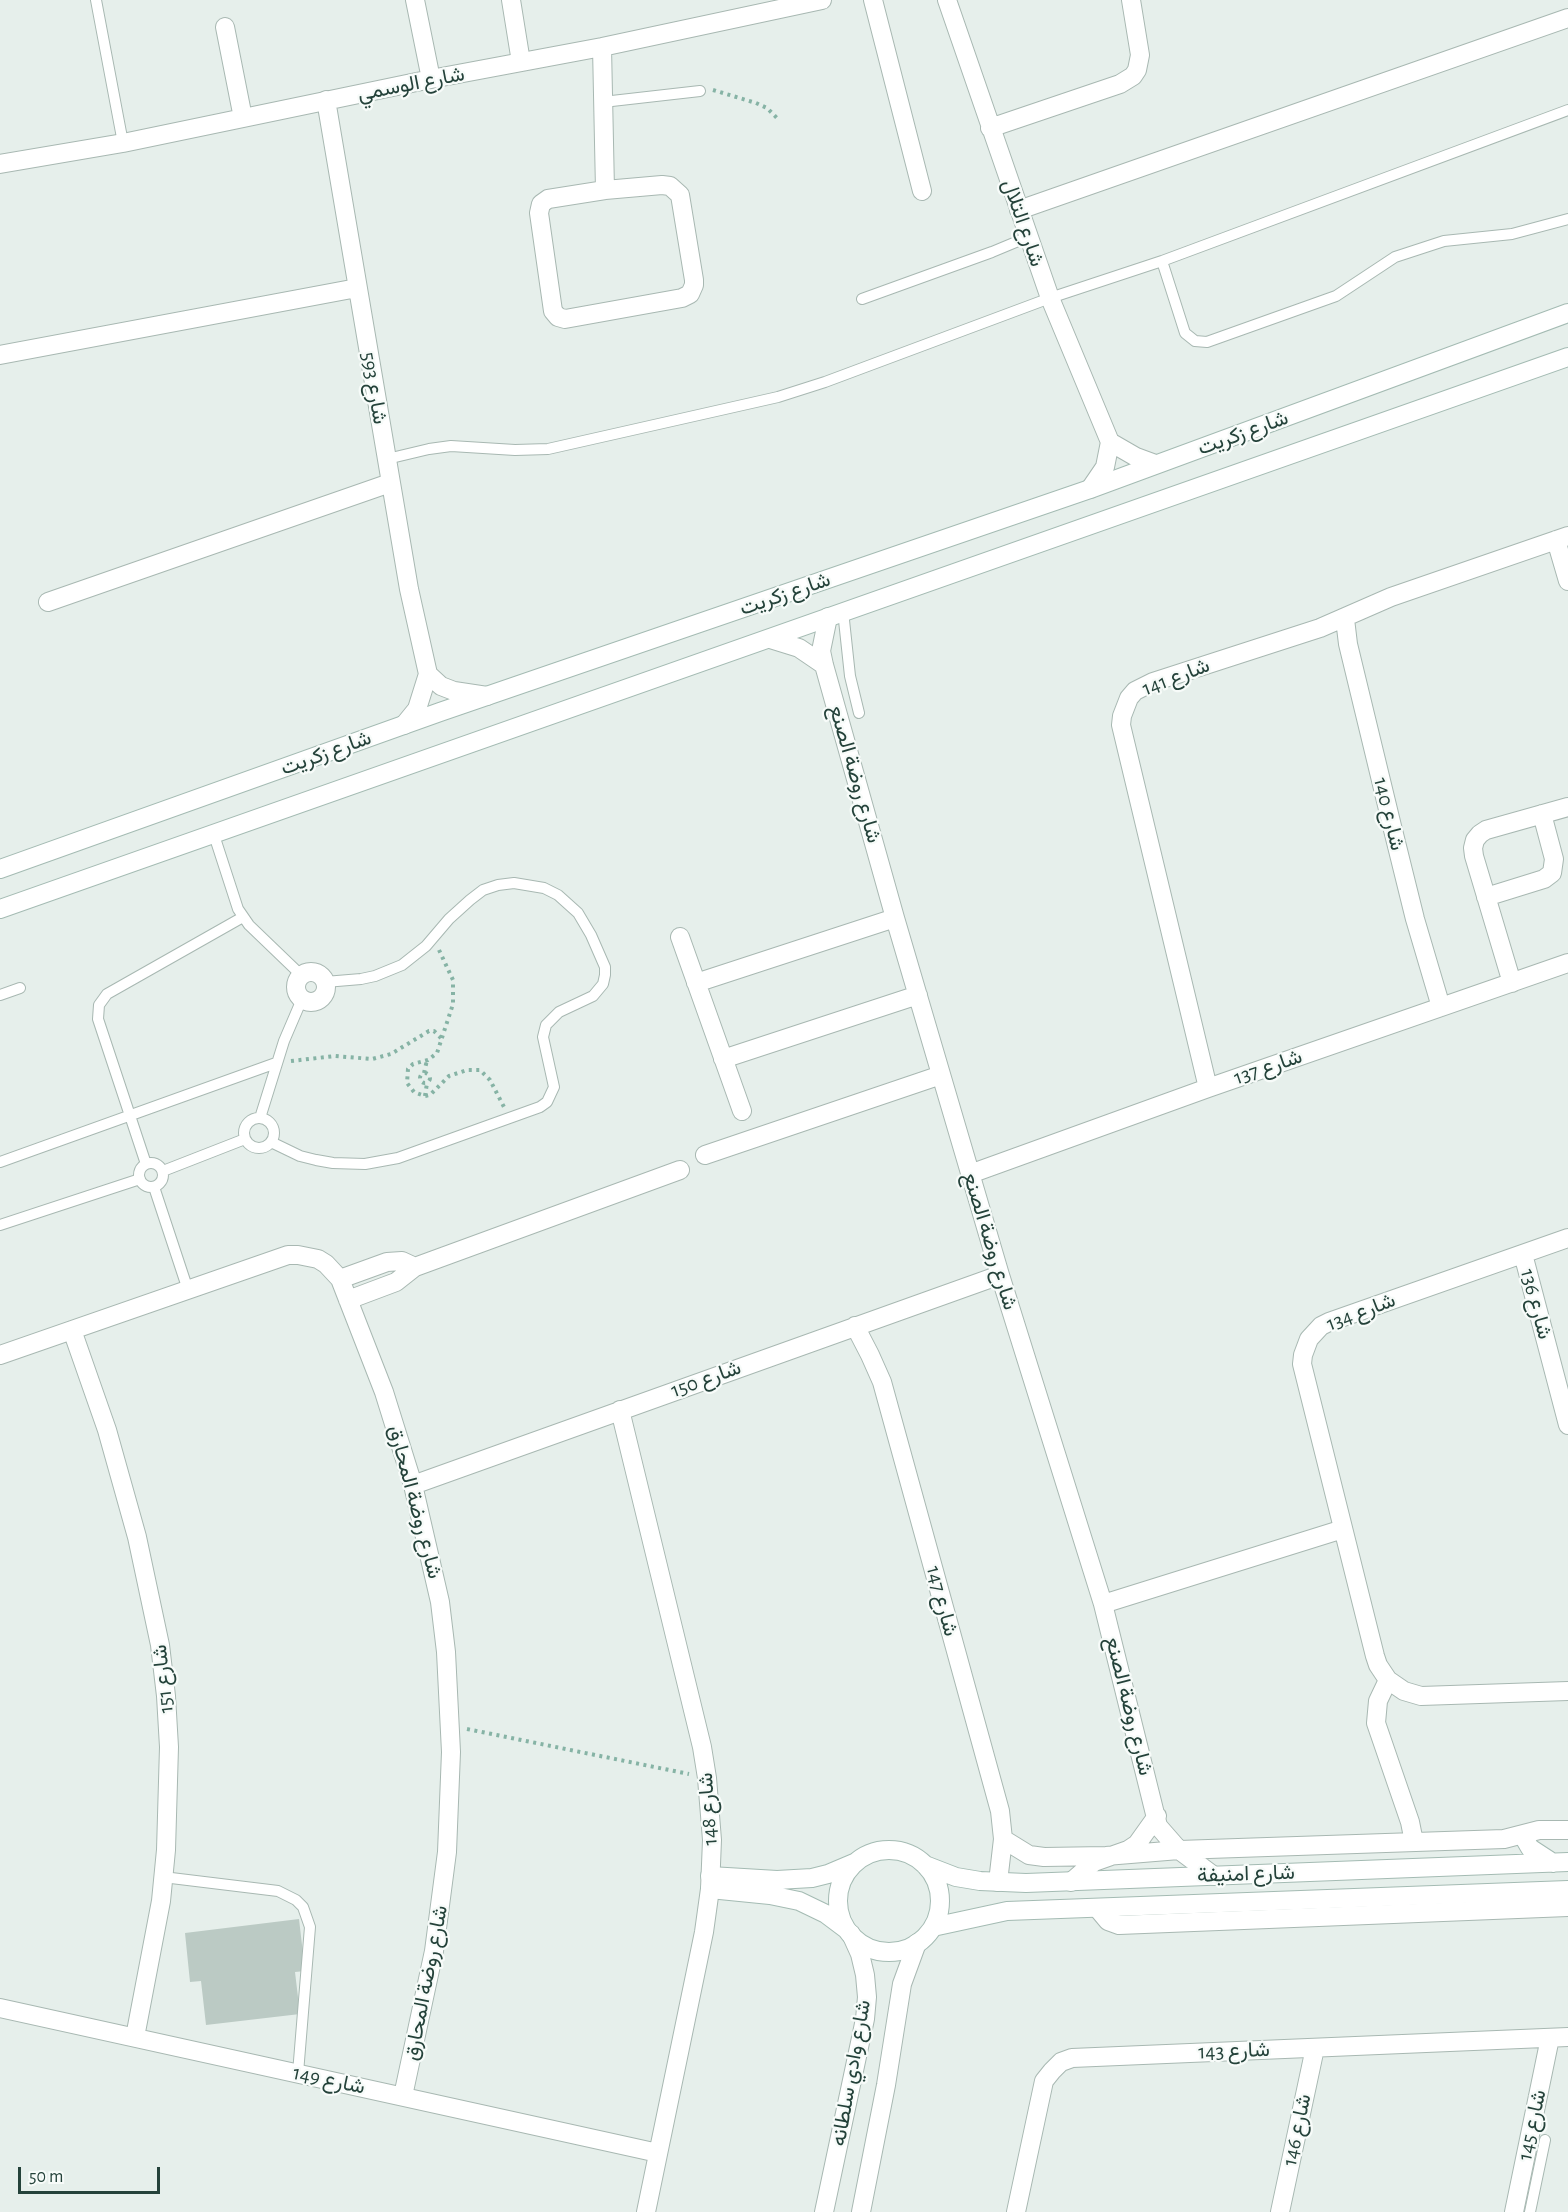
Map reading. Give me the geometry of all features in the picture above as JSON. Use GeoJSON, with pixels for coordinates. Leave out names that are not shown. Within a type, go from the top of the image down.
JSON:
{"type":"FeatureCollection","features":[{"type":"Feature","properties":{"kind":"street"},"geometry":{"type":"LineString","coordinates":[[416,0],[431,79]]}},
{"type":"Feature","properties":{"kind":"street"},"geometry":{"type":"LineString","coordinates":[[511,0],[521,63]]}},
{"type":"Feature","properties":{"kind":"street","name":"شارع الوسمي"},"geometry":{"type":"LineString","coordinates":[[0,164],[123,142],[431,79],[602,47],[822,0]]}},
{"type":"Feature","properties":{"kind":"street"},"geometry":{"type":"LineString","coordinates":[[873,0],[922,190]]}},
{"type":"Feature","properties":{"kind":"street","name":"شارع التلال"},"geometry":{"type":"LineString","coordinates":[[947,0],[1050,298],[1110,442]]}},
{"type":"Feature","properties":{"kind":"street"},"geometry":{"type":"LineString","coordinates":[[990,128],[1120,84],[1133,76],[1140,63],[1140,55],[1131,0]]}},
{"type":"Feature","properties":{"kind":"street"},"geometry":{"type":"LineString","coordinates":[[1019,210],[1568,18]]}},
{"type":"Feature","properties":{"kind":"street"},"geometry":{"type":"LineString","coordinates":[[225,27],[243,118]]}},
{"type":"Feature","properties":{"kind":"street"},"geometry":{"type":"LineString","coordinates":[[602,47],[605,190]]}},
{"type":"Feature","properties":{"kind":"street","name":"شارع 593"},"geometry":{"type":"LineString","coordinates":[[326,100],[390,483],[414,618],[428,674]]}},
{"type":"Feature","properties":{"kind":"street"},"geometry":{"type":"LineString","coordinates":[[666,185],[677,191],[680,195],[694,285],[690,294],[682,298],[562,318],[553,311],[539,208],[544,201],[605,190],[666,185]]}},
{"type":"Feature","properties":{"kind":"street"},"geometry":{"type":"LineString","coordinates":[[0,355],[357,288]]}},
{"type":"Feature","properties":{"kind":"street","name":"شارع زكريت"},"geometry":{"type":"LineString","coordinates":[[0,869],[487,696],[1090,489],[1568,313]]}},
{"type":"Feature","properties":{"kind":"street","name":"شارع زكريت"},"geometry":{"type":"LineString","coordinates":[[0,909],[1568,357]]}},
{"type":"Feature","properties":{"kind":"street"},"geometry":{"type":"LineString","coordinates":[[1090,489],[1105,467],[1110,442],[1136,457],[1155,464]]}},
{"type":"Feature","properties":{"kind":"street"},"geometry":{"type":"LineString","coordinates":[[48,602],[390,483]]}},
{"type":"Feature","properties":{"kind":"street"},"geometry":{"type":"LineString","coordinates":[[1562,538],[1568,581]]}},
{"type":"Feature","properties":{"kind":"street","name":"شارع 141"},"geometry":{"type":"LineString","coordinates":[[1208,1088],[1124,734],[1122,716],[1129,698],[1136,691],[1153,682],[1345,618],[1391,597],[1562,538]]}},
{"type":"Feature","properties":{"kind":"street","name":"شارع روضة الصنع"},"geometry":{"type":"LineString","coordinates":[[836,614],[821,651],[824,665],[895,918],[1000,1275],[1103,1604],[1158,1826],[1179,1850],[1214,1876]]}},
{"type":"Feature","properties":{"kind":"street","name":"شارع 140"},"geometry":{"type":"LineString","coordinates":[[1345,618],[1348,644],[1392,826],[1415,919],[1441,1007]]}},
{"type":"Feature","properties":{"kind":"street"},"geometry":{"type":"LineString","coordinates":[[770,639],[799,648],[824,665]]}},
{"type":"Feature","properties":{"kind":"street"},"geometry":{"type":"LineString","coordinates":[[404,725],[417,709],[428,674],[441,686],[454,691],[487,696]]}},
{"type":"Feature","properties":{"kind":"street"},"geometry":{"type":"LineString","coordinates":[[1512,983],[1473,848],[1480,834],[1486,830],[1568,807]]}},
{"type":"Feature","properties":{"kind":"street"},"geometry":{"type":"LineString","coordinates":[[1486,897],[1544,879],[1552,873],[1554,859],[1542,814]]}},
{"type":"Feature","properties":{"kind":"street"},"geometry":{"type":"LineString","coordinates":[[696,983],[895,918]]}},
{"type":"Feature","properties":{"kind":"street"},"geometry":{"type":"LineString","coordinates":[[680,937],[742,1111]]}},
{"type":"Feature","properties":{"kind":"street","name":"شارع 137"},"geometry":{"type":"LineString","coordinates":[[970,1174],[1208,1088],[1568,963]]}},
{"type":"Feature","properties":{"kind":"street"},"geometry":{"type":"LineString","coordinates":[[312,971],[318,973],[326,982],[326,989],[320,999],[314,1002],[302,999],[296,987],[301,975],[312,971]]}},
{"type":"Feature","properties":{"kind":"street"},"geometry":{"type":"LineString","coordinates":[[723,1059],[918,995]]}},
{"type":"Feature","properties":{"kind":"street"},"geometry":{"type":"LineString","coordinates":[[705,1155],[941,1075]]}},
{"type":"Feature","properties":{"kind":"street"},"geometry":{"type":"LineString","coordinates":[[348,1300],[396,1282],[415,1267],[680,1170]]}},
{"type":"Feature","properties":{"kind":"street","name":"شارع 134"},"geometry":{"type":"LineString","coordinates":[[1388,1680],[1375,1656],[1303,1373],[1303,1355],[1309,1339],[1329,1322],[1568,1238]]}},
{"type":"Feature","properties":{"kind":"street","name":"شارع 136"},"geometry":{"type":"LineString","coordinates":[[1523,1254],[1568,1425]]}},
{"type":"Feature","properties":{"kind":"street","name":"شارع روضة المحارق"},"geometry":{"type":"LineString","coordinates":[[0,1355],[278,1258],[298,1255],[318,1259],[340,1279],[384,1392],[413,1485],[440,1602],[446,1652],[450,1726],[450,1802],[442,1902],[427,1990],[403,2096]]}},
{"type":"Feature","properties":{"kind":"street"},"geometry":{"type":"LineString","coordinates":[[340,1279],[387,1262],[402,1261],[415,1267]]}},
{"type":"Feature","properties":{"kind":"street","name":"شارع 150"},"geometry":{"type":"LineString","coordinates":[[413,1485],[1000,1275]]}},
{"type":"Feature","properties":{"kind":"street","name":"شارع 147"},"geometry":{"type":"LineString","coordinates":[[855,1326],[882,1382],[1000,1811],[1003,1839],[998,1882]]}},
{"type":"Feature","properties":{"kind":"street","name":"شارع 151"},"geometry":{"type":"LineString","coordinates":[[72,1330],[100,1408],[123,1483],[160,1645],[169,1747],[169,1799],[161,1901],[135,2037]]}},
{"type":"Feature","properties":{"kind":"street","name":"شارع 148"},"geometry":{"type":"LineString","coordinates":[[620,1410],[702,1747],[712,1840],[704,1932],[646,2212]]}},
{"type":"Feature","properties":{"kind":"street"},"geometry":{"type":"LineString","coordinates":[[1103,1604],[1343,1529]]}},
{"type":"Feature","properties":{"kind":"street"},"geometry":{"type":"LineString","coordinates":[[1414,1842],[1410,1822],[1377,1723],[1378,1701],[1388,1680],[1404,1691],[1422,1696],[1568,1691]]}},
{"type":"Feature","properties":{"kind":"street"},"geometry":{"type":"LineString","coordinates":[[1071,1882],[1083,1869],[1106,1856],[1128,1850],[1137,1844],[1157,1816]]}},
{"type":"Feature","properties":{"kind":"street"},"geometry":{"type":"LineString","coordinates":[[1003,1839],[1019,1850],[1036,1857],[1106,1856],[1179,1850],[1504,1839],[1548,1829],[1568,1830]]}},
{"type":"Feature","properties":{"kind":"street"},"geometry":{"type":"LineString","coordinates":[[1523,1836],[1530,1848],[1560,1862]]}},
{"type":"Feature","properties":{"kind":"street"},"geometry":{"type":"LineString","coordinates":[[893,1850],[905,1852],[926,1865],[932,1874],[939,1895],[938,1917],[933,1927],[917,1943],[908,1948],[885,1952],[864,1945],[826,1914],[799,1901],[710,1883],[812,1878],[843,1869],[869,1854],[893,1850]]}},
{"type":"Feature","properties":{"kind":"street"},"geometry":{"type":"LineString","coordinates":[[849,1932],[839,1910],[838,1899],[844,1877],[859,1860]]}},
{"type":"Feature","properties":{"kind":"street","name":"شارع امنيفة"},"geometry":{"type":"LineString","coordinates":[[926,1865],[956,1877],[998,1882],[1071,1882],[1560,1862]]}},
{"type":"Feature","properties":{"kind":"street","name":"شارع امنيفة"},"geometry":{"type":"LineString","coordinates":[[933,1927],[1007,1911],[1568,1890]]}},
{"type":"Feature","properties":{"kind":"street"},"geometry":{"type":"LineString","coordinates":[[1098,1909],[1108,1921],[1119,1925],[1568,1907]]}},
{"type":"Feature","properties":{"kind":"street","name":"شارع وادي سلطانه"},"geometry":{"type":"LineString","coordinates":[[824,2212],[865,2019],[867,1997],[860,1954],[849,1932]]}},
{"type":"Feature","properties":{"kind":"street","name":"شارع وادي سلطانه"},"geometry":{"type":"LineString","coordinates":[[861,2212],[886,2085],[902,1984],[917,1943]]}},
{"type":"Feature","properties":{"kind":"street","name":"شارع 149"},"geometry":{"type":"LineString","coordinates":[[0,2008],[658,2153]]}},
{"type":"Feature","properties":{"kind":"street","name":"شارع 143"},"geometry":{"type":"LineString","coordinates":[[1016,2212],[1044,2081],[1061,2062],[1072,2058],[1559,2038]]}},
{"type":"Feature","properties":{"kind":"street","name":"شارع 145"},"geometry":{"type":"LineString","coordinates":[[1514,2212],[1559,2038]]}},
{"type":"Feature","properties":{"kind":"street","name":"شارع 146"},"geometry":{"type":"LineString","coordinates":[[1280,2212],[1315,2048]]}},
{"type":"Feature","properties":{"kind":"lane"},"geometry":{"type":"LineString","coordinates":[[96,0],[123,142]]}},
{"type":"Feature","properties":{"kind":"lane"},"geometry":{"type":"LineString","coordinates":[[603,102],[700,91]]}},
{"type":"Feature","properties":{"kind":"lane"},"geometry":{"type":"LineString","coordinates":[[387,459],[429,448],[451,446],[515,450],[548,449],[778,397],[825,382],[1050,298],[1162,261],[1568,110]]}},
{"type":"Feature","properties":{"kind":"lane"},"geometry":{"type":"LineString","coordinates":[[1162,261],[1185,333],[1195,341],[1207,342],[1336,296],[1385,262],[1404,254],[1444,241],[1512,234],[1568,219]]}},
{"type":"Feature","properties":{"kind":"lane"},"geometry":{"type":"LineString","coordinates":[[862,299],[1028,237]]}},
{"type":"Feature","properties":{"kind":"lane"},"geometry":{"type":"LineString","coordinates":[[836,614],[859,713]]}},
{"type":"Feature","properties":{"kind":"lane"},"geometry":{"type":"LineString","coordinates":[[214,835],[234,900],[243,917],[301,975]]}},
{"type":"Feature","properties":{"kind":"lane"},"geometry":{"type":"LineString","coordinates":[[271,1142],[285,1150],[316,1161],[365,1164],[398,1158],[540,1107],[551,1095],[554,1087],[544,1043],[544,1030],[554,1015],[593,996],[603,984],[605,966],[586,923],[578,913],[558,895],[544,888],[514,883],[498,885],[477,895],[459,908],[416,955],[389,971],[362,980],[326,982]]}},
{"type":"Feature","properties":{"kind":"lane"},"geometry":{"type":"LineString","coordinates":[[146,1164],[98,1019],[99,1005],[107,994],[243,917]]}},
{"type":"Feature","properties":{"kind":"lane"},"geometry":{"type":"LineString","coordinates":[[0,995],[20,988]]}},
{"type":"Feature","properties":{"kind":"lane"},"geometry":{"type":"LineString","coordinates":[[260,1118],[276,1063],[302,999]]}},
{"type":"Feature","properties":{"kind":"lane"},"geometry":{"type":"LineString","coordinates":[[0,1162],[276,1063]]}},
{"type":"Feature","properties":{"kind":"lane"},"geometry":{"type":"LineString","coordinates":[[260,1118],[271,1124],[273,1136],[271,1142],[260,1148],[253,1147],[245,1138],[244,1132],[249,1122],[260,1118]]}},
{"type":"Feature","properties":{"kind":"lane"},"geometry":{"type":"LineString","coordinates":[[163,1171],[245,1138]]}},
{"type":"Feature","properties":{"kind":"lane"},"geometry":{"type":"LineString","coordinates":[[140,1179],[142,1168],[146,1164],[156,1164],[163,1171]]}},
{"type":"Feature","properties":{"kind":"lane"},"geometry":{"type":"LineString","coordinates":[[140,1179],[148,1187],[154,1187],[162,1181],[163,1171]]}},
{"type":"Feature","properties":{"kind":"lane"},"geometry":{"type":"LineString","coordinates":[[0,1225],[140,1179]]}},
{"type":"Feature","properties":{"kind":"lane"},"geometry":{"type":"LineString","coordinates":[[154,1187],[188,1290]]}},
{"type":"Feature","properties":{"kind":"lane"},"geometry":{"type":"LineString","coordinates":[[163,1877],[278,1891],[296,1900],[303,1908],[310,1927],[298,2073]]}},
{"type":"Feature","properties":{"kind":"lane"},"geometry":{"type":"LineString","coordinates":[[1530,2212],[1545,2140]]}},
{"type":"Feature","properties":{"kind":"path"},"geometry":{"type":"LineString","coordinates":[[700,91],[719,92],[756,103],[767,108],[777,118]]}},
{"type":"Feature","properties":{"kind":"path"},"geometry":{"type":"LineString","coordinates":[[433,939],[450,973],[454,987],[453,1004],[437,1053],[427,1060],[413,1064],[407,1076],[410,1089],[425,1096],[436,1091],[449,1076],[467,1070],[480,1070],[490,1080],[509,1118]]}},
{"type":"Feature","properties":{"kind":"path"},"geometry":{"type":"LineString","coordinates":[[276,1063],[335,1056],[372,1059],[391,1054],[429,1031],[439,1034],[442,1038]]}},
{"type":"Feature","properties":{"kind":"path"},"geometry":{"type":"LineString","coordinates":[[427,1060],[424,1073],[420,1077],[421,1082],[427,1083]]}},
{"type":"Feature","properties":{"kind":"path"},"geometry":{"type":"LineString","coordinates":[[424,1073],[430,1078],[425,1096]]}},
{"type":"Feature","properties":{"kind":"path"},"geometry":{"type":"LineString","coordinates":[[450,1726],[707,1778]]}},
{"type":"Feature","properties":{"kind":"building"},"geometry":{"type":"Polygon","coordinates":[[[299,1919],[305,1971],[295,1972],[300,2014],[206,2025],[201,1981],[190,1982],[185,1933],[299,1919]]]}}]}
